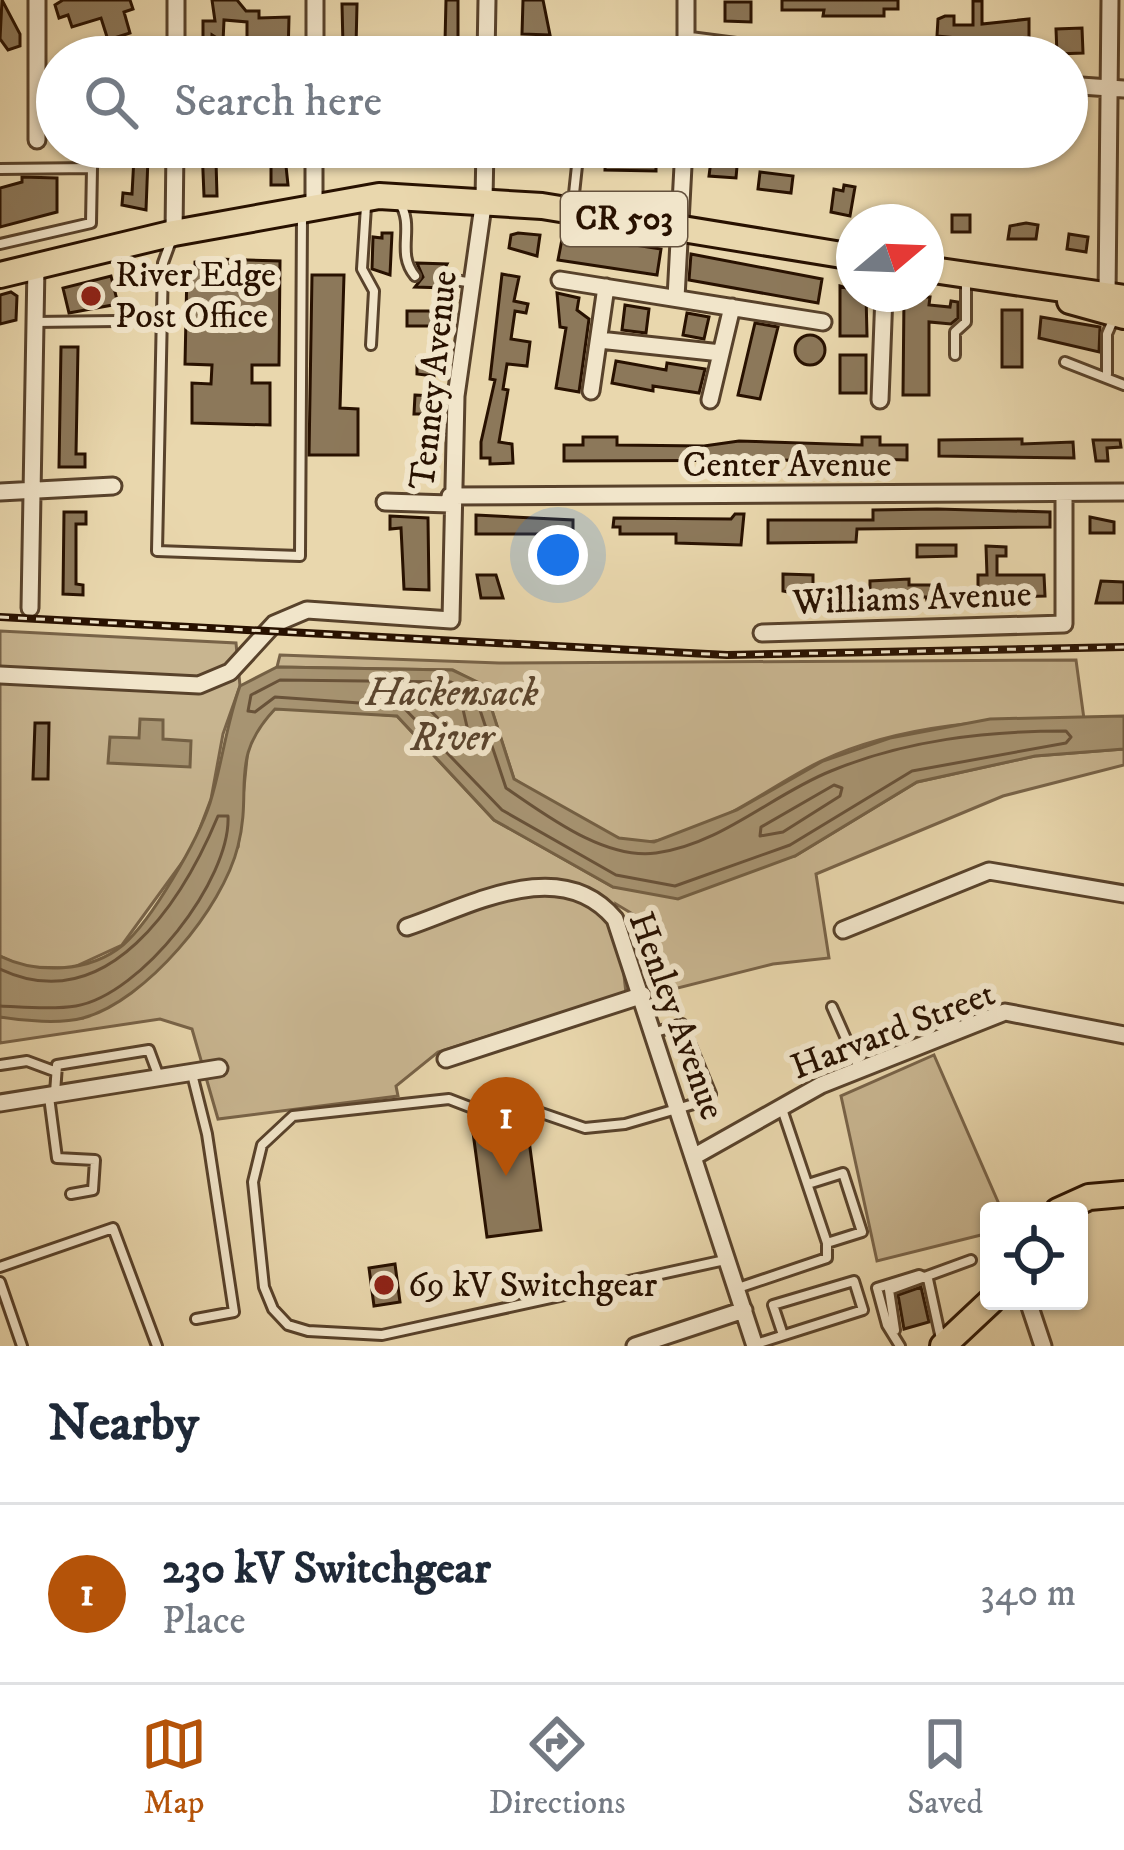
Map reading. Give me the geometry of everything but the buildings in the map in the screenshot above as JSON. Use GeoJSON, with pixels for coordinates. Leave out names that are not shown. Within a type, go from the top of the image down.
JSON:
{"type":"FeatureCollection","features":[{"type":"Feature","properties":{"kind":"main road","name":"CR 503"},"geometry":{"type":"LineString","coordinates":[[0,275],[174,233],[366,198],[484,200],[836,254]]}},
{"type":"Feature","properties":{"kind":"main road"},"geometry":{"type":"LineString","coordinates":[[944,272],[1028,285],[1114,312]]}},
{"type":"Feature","properties":{"kind":"main road"},"geometry":{"type":"LineString","coordinates":[[1078,1202],[1124,1194]]}},
{"type":"Feature","properties":{"kind":"main road"},"geometry":{"type":"LineString","coordinates":[[942,1346],[982,1310]]}},
{"type":"Feature","properties":{"kind":"street"},"geometry":{"type":"LineString","coordinates":[[37,0],[37,36]]}},
{"type":"Feature","properties":{"kind":"street"},"geometry":{"type":"LineString","coordinates":[[176,0],[176,36]]}},
{"type":"Feature","properties":{"kind":"street"},"geometry":{"type":"LineString","coordinates":[[315,0],[315,36]]}},
{"type":"Feature","properties":{"kind":"street"},"geometry":{"type":"LineString","coordinates":[[486,36],[487,0]]}},
{"type":"Feature","properties":{"kind":"street"},"geometry":{"type":"LineString","coordinates":[[686,0],[686,36]]}},
{"type":"Feature","properties":{"kind":"street"},"geometry":{"type":"LineString","coordinates":[[1110,0],[1117,89],[1114,312]]}},
{"type":"Feature","properties":{"kind":"street"},"geometry":{"type":"LineString","coordinates":[[174,233],[175,168]]}},
{"type":"Feature","properties":{"kind":"street"},"geometry":{"type":"LineString","coordinates":[[308,208],[312,168]]}},
{"type":"Feature","properties":{"kind":"street","name":"Tenney Avenue"},"geometry":{"type":"LineString","coordinates":[[0,675],[199,685],[230,672],[274,624],[307,610],[451,620],[450,500],[456,397],[474,283],[485,168]]}},
{"type":"Feature","properties":{"kind":"street"},"geometry":{"type":"LineString","coordinates":[[676,298],[684,168]]}},
{"type":"Feature","properties":{"kind":"street"},"geometry":{"type":"LineString","coordinates":[[30,608],[36,266]]}},
{"type":"Feature","properties":{"kind":"street"},"geometry":{"type":"LineString","coordinates":[[560,280],[823,322]]}},
{"type":"Feature","properties":{"kind":"street"},"geometry":{"type":"LineString","coordinates":[[591,391],[606,287]]}},
{"type":"Feature","properties":{"kind":"street"},"geometry":{"type":"LineString","coordinates":[[710,400],[732,307]]}},
{"type":"Feature","properties":{"kind":"street"},"geometry":{"type":"LineString","coordinates":[[880,400],[883,312]]}},
{"type":"Feature","properties":{"kind":"street"},"geometry":{"type":"LineString","coordinates":[[599,340],[721,353]]}},
{"type":"Feature","properties":{"kind":"street"},"geometry":{"type":"LineString","coordinates":[[0,491],[113,486]]}},
{"type":"Feature","properties":{"kind":"street","name":"Center Avenue"},"geometry":{"type":"LineString","coordinates":[[385,502],[1124,492]]}},
{"type":"Feature","properties":{"kind":"street","name":"Williams Avenue"},"geometry":{"type":"LineString","coordinates":[[762,632],[1064,625],[1064,494]]}},
{"type":"Feature","properties":{"kind":"street"},"geometry":{"type":"LineString","coordinates":[[843,930],[988,871],[1124,894]]}},
{"type":"Feature","properties":{"kind":"street","name":"Henley Avenue"},"geometry":{"type":"LineString","coordinates":[[406,927],[531,886],[572,888],[593,898],[615,919],[656,1032],[755,1345]]}},
{"type":"Feature","properties":{"kind":"street"},"geometry":{"type":"LineString","coordinates":[[446,1059],[643,995]]}},
{"type":"Feature","properties":{"kind":"street","name":"Harvard Street"},"geometry":{"type":"LineString","coordinates":[[694,1156],[781,1106],[860,1069],[1005,1012],[1124,1035]]}},
{"type":"Feature","properties":{"kind":"street"},"geometry":{"type":"LineString","coordinates":[[0,1103],[219,1068]]}},
{"type":"Feature","properties":{"kind":"street"},"geometry":{"type":"LineString","coordinates":[[635,1346],[656,1343],[744,1310]]}},
{"type":"Feature","properties":{"kind":"street"},"geometry":{"type":"LineString","coordinates":[[1031,1310],[1043,1346]]}},
{"type":"Feature","properties":{"kind":"lane"},"geometry":{"type":"LineString","coordinates":[[0,169],[92,168],[91,223],[0,244]]}},
{"type":"Feature","properties":{"kind":"lane"},"geometry":{"type":"LineString","coordinates":[[572,211],[577,168]]}},
{"type":"Feature","properties":{"kind":"lane"},"geometry":{"type":"LineString","coordinates":[[366,198],[362,269],[374,291],[371,345]]}},
{"type":"Feature","properties":{"kind":"lane"},"geometry":{"type":"LineString","coordinates":[[393,198],[409,222],[405,256],[416,275]]}},
{"type":"Feature","properties":{"kind":"lane"},"geometry":{"type":"LineString","coordinates":[[174,233],[163,263],[157,551],[300,556],[308,208]]}},
{"type":"Feature","properties":{"kind":"lane"},"geometry":{"type":"LineString","coordinates":[[955,355],[956,332],[966,322],[966,276]]}},
{"type":"Feature","properties":{"kind":"lane"},"geometry":{"type":"LineString","coordinates":[[447,279],[474,283]]}},
{"type":"Feature","properties":{"kind":"lane"},"geometry":{"type":"LineString","coordinates":[[1107,376],[1114,312]]}},
{"type":"Feature","properties":{"kind":"lane"},"geometry":{"type":"LineString","coordinates":[[32,322],[117,321]]}},
{"type":"Feature","properties":{"kind":"lane"},"geometry":{"type":"LineString","coordinates":[[1065,362],[1124,385]]}},
{"type":"Feature","properties":{"kind":"lane"},"geometry":{"type":"LineString","coordinates":[[832,1007],[860,1069]]}},
{"type":"Feature","properties":{"kind":"lane"},"geometry":{"type":"LineString","coordinates":[[656,1032],[682,1024],[690,1033],[711,1094],[680,1109],[585,1128],[527,1108],[475,1109],[449,1099],[293,1116],[262,1144],[253,1163],[264,1287],[272,1309],[288,1325],[308,1331],[382,1335],[728,1260]]}},
{"type":"Feature","properties":{"kind":"lane"},"geometry":{"type":"LineString","coordinates":[[53,1071],[70,1061],[149,1049],[159,1077]]}},
{"type":"Feature","properties":{"kind":"lane"},"geometry":{"type":"LineString","coordinates":[[0,1065],[27,1061],[53,1071]]}},
{"type":"Feature","properties":{"kind":"lane"},"geometry":{"type":"LineString","coordinates":[[53,1071],[57,1158],[95,1160],[98,1178],[93,1190],[71,1194]]}},
{"type":"Feature","properties":{"kind":"lane"},"geometry":{"type":"LineString","coordinates":[[192,1072],[207,1134],[234,1312],[196,1319]]}},
{"type":"Feature","properties":{"kind":"lane"},"geometry":{"type":"LineString","coordinates":[[737,1288],[822,1261],[828,1247],[781,1106]]}},
{"type":"Feature","properties":{"kind":"lane"},"geometry":{"type":"LineString","coordinates":[[808,1184],[843,1173],[862,1232],[828,1247]]}},
{"type":"Feature","properties":{"kind":"lane"},"geometry":{"type":"LineString","coordinates":[[0,1267],[112,1228],[157,1346]]}},
{"type":"Feature","properties":{"kind":"lane"},"geometry":{"type":"LineString","coordinates":[[898,1342],[887,1325],[877,1288],[919,1275],[928,1279],[971,1260]]}},
{"type":"Feature","properties":{"kind":"lane"},"geometry":{"type":"LineString","coordinates":[[928,1279],[942,1346]]}},
{"type":"Feature","properties":{"kind":"lane"},"geometry":{"type":"LineString","coordinates":[[755,1345],[783,1336],[863,1310],[854,1281],[773,1305],[783,1336]]}},
{"type":"Feature","properties":{"kind":"lane"},"geometry":{"type":"LineString","coordinates":[[0,1282],[22,1346]]}},
{"type":"Feature","properties":{"kind":"shaded area"},"geometry":{"type":"Polygon","coordinates":[[[0,631],[236,643],[240,686],[223,734],[211,799],[192,849],[122,945],[72,968],[24,967],[0,956],[0,631]]]}},
{"type":"Feature","properties":{"kind":"shaded area"},"geometry":{"type":"Polygon","coordinates":[[[280,655],[499,663],[1076,660],[1084,719],[984,722],[884,738],[821,761],[699,828],[637,842],[580,822],[514,779],[484,686],[453,670],[277,667],[280,655]]]}},
{"type":"Feature","properties":{"kind":"shaded area"},"geometry":{"type":"Polygon","coordinates":[[[274,709],[397,716],[494,820],[613,887],[795,856],[917,782],[1035,756],[1124,749],[1124,765],[1003,796],[816,874],[829,958],[773,964],[666,991],[646,922],[616,904],[626,993],[438,1052],[396,1086],[398,1096],[218,1119],[192,1029],[160,1019],[0,1043],[0,1017],[83,1018],[238,847],[249,738],[274,709]]]}},
{"type":"Feature","properties":{"kind":"shaded area"},"geometry":{"type":"Polygon","coordinates":[[[934,1055],[998,1202],[980,1202],[980,1235],[877,1261],[841,1096],[934,1055]]]}},
{"type":"Feature","properties":{"kind":"water","name":"Hackensack River"},"geometry":{"type":"Polygon","coordinates":[[[277,667],[452,670],[484,685],[514,779],[619,838],[654,842],[737,810],[823,761],[890,738],[990,719],[1124,716],[1124,749],[1035,756],[917,782],[795,856],[678,899],[613,887],[494,820],[397,716],[275,709],[247,759],[242,825],[230,870],[178,949],[132,993],[83,1018],[0,1017],[0,956],[30,966],[79,966],[109,954],[135,933],[173,878],[204,819],[240,686],[277,667]]]}},
{"type":"Feature","properties":{"kind":"water"},"geometry":{"type":"Polygon","coordinates":[[[140,719],[163,720],[163,739],[191,741],[190,767],[108,763],[110,737],[139,738],[140,719]]]}},
{"type":"Feature","properties":{"kind":"railway"},"geometry":{"type":"LineString","coordinates":[[0,617],[727,655],[1124,647]]}},
{"type":"Feature","properties":{"kind":"place","name":"River Edge Post Office"},"geometry":{"type":"Point","coordinates":[91,296]}},
{"type":"Feature","properties":{"kind":"place","name":"230 kV Switchgear"},"geometry":{"type":"Point","coordinates":[506,1176]}},
{"type":"Feature","properties":{"kind":"place","name":"69 kV Switchgear"},"geometry":{"type":"Point","coordinates":[384,1285]}}]}
